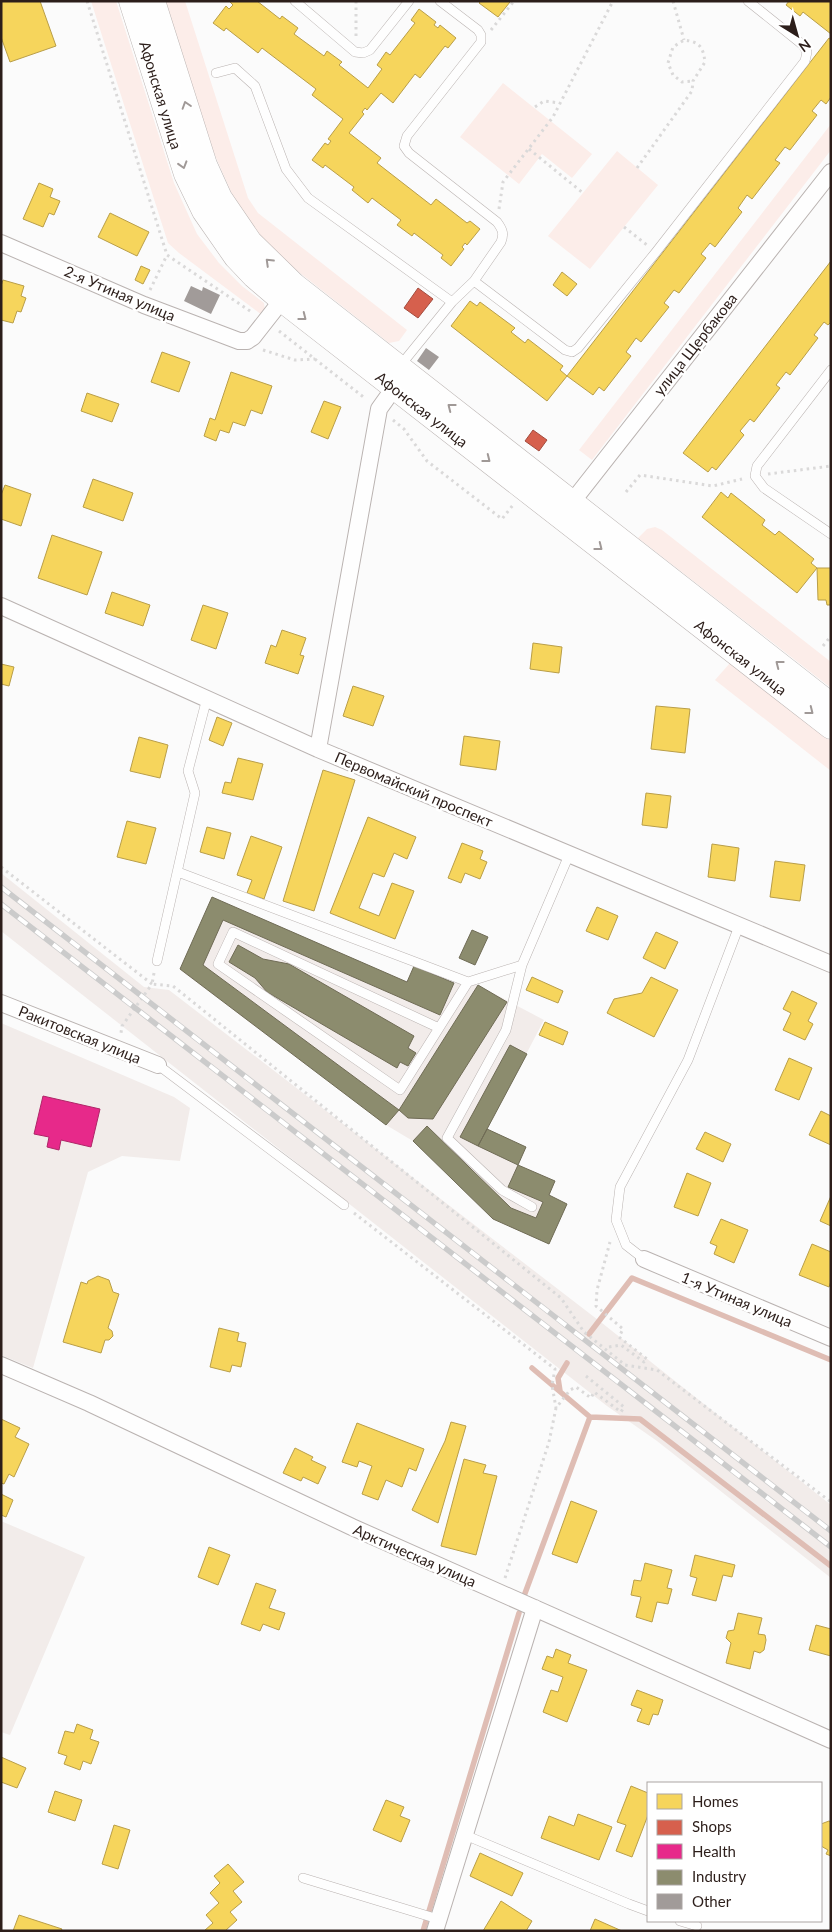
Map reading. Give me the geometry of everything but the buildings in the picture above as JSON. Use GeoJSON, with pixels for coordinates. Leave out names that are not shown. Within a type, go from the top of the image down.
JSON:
{"type":"FeatureCollection","features":[{"type":"Feature","properties":{"kind":"street","name":"Афонская улица"},"geometry":{"type":"LineString","coordinates":[[131,1],[186,174],[204,211],[236,257],[254,276],[288,293],[566,509],[831,727]]}},
{"type":"Feature","properties":{"kind":"street","name":"Афонская улица"},"geometry":{"type":"LineString","coordinates":[[153,1],[206,165],[220,198],[288,293]]}},
{"type":"Feature","properties":{"kind":"street","name":"улица Щербакова"},"geometry":{"type":"LineString","coordinates":[[566,509],[831,172]]}},
{"type":"Feature","properties":{"kind":"street","name":"2-я Утиная улица"},"geometry":{"type":"LineString","coordinates":[[1,243],[144,305],[239,341]]}},
{"type":"Feature","properties":{"kind":"street"},"geometry":{"type":"LineString","coordinates":[[239,341],[247,341],[253,337],[288,293]]}},
{"type":"Feature","properties":{"kind":"street"},"geometry":{"type":"LineString","coordinates":[[318,749],[378,440],[379,409],[397,377]]}},
{"type":"Feature","properties":{"kind":"street","name":"Афонская улица"},"geometry":{"type":"LineString","coordinates":[[566,509],[831,705]]}},
{"type":"Feature","properties":{"kind":"street","name":"Первомайский проспект"},"geometry":{"type":"LineString","coordinates":[[1,606],[318,749],[831,964]]}},
{"type":"Feature","properties":{"kind":"street","name":"Ракитовская улица"},"geometry":{"type":"LineString","coordinates":[[1,1003],[158,1065]]}},
{"type":"Feature","properties":{"kind":"street","name":"1-я Утиная улица"},"geometry":{"type":"LineString","coordinates":[[644,1259],[831,1338]]}},
{"type":"Feature","properties":{"kind":"street","name":"Арктическая улица"},"geometry":{"type":"LineString","coordinates":[[1,1365],[89,1403],[352,1527],[831,1740]]}},
{"type":"Feature","properties":{"kind":"street"},"geometry":{"type":"LineString","coordinates":[[437,1925],[535,1608]]}},
{"type":"Feature","properties":{"kind":"lane"},"geometry":{"type":"LineString","coordinates":[[294,1],[355,52],[363,54],[370,50],[409,1]]}},
{"type":"Feature","properties":{"kind":"lane"},"geometry":{"type":"LineString","coordinates":[[397,377],[452,302],[474,281],[504,235],[497,222],[409,153],[404,146],[407,136],[481,42],[481,35],[478,30],[440,1]]}},
{"type":"Feature","properties":{"kind":"lane"},"geometry":{"type":"LineString","coordinates":[[474,281],[565,350],[572,352],[578,348],[656,252],[804,61],[807,52],[803,45],[748,1]]}},
{"type":"Feature","properties":{"kind":"lane"},"geometry":{"type":"LineString","coordinates":[[216,73],[235,68],[255,86],[286,169],[308,198],[452,302]]}},
{"type":"Feature","properties":{"kind":"lane"},"geometry":{"type":"LineString","coordinates":[[831,370],[757,466],[755,476],[764,488],[831,534]]}},
{"type":"Feature","properties":{"kind":"lane"},"geometry":{"type":"LineString","coordinates":[[157,961],[195,793],[188,771],[207,698]]}},
{"type":"Feature","properties":{"kind":"lane"},"geometry":{"type":"LineString","coordinates":[[532,1207],[502,1190],[447,1138],[506,1030],[522,965],[569,854]]}},
{"type":"Feature","properties":{"kind":"lane"},"geometry":{"type":"LineString","coordinates":[[178,872],[468,982],[522,965]]}},
{"type":"Feature","properties":{"kind":"lane"},"geometry":{"type":"LineString","coordinates":[[644,1259],[626,1245],[616,1220],[620,1187],[688,1060],[738,926]]}},
{"type":"Feature","properties":{"kind":"lane"},"geometry":{"type":"LineString","coordinates":[[439,1028],[233,932],[218,964],[400,1090],[468,982]]}},
{"type":"Feature","properties":{"kind":"lane"},"geometry":{"type":"LineString","coordinates":[[158,1065],[344,1205]]}},
{"type":"Feature","properties":{"kind":"lane"},"geometry":{"type":"LineString","coordinates":[[465,1835],[647,1911]]}},
{"type":"Feature","properties":{"kind":"lane"},"geometry":{"type":"LineString","coordinates":[[303,1878],[437,1925]]}},
{"type":"Feature","properties":{"kind":"lane"},"geometry":{"type":"LineString","coordinates":[[683,1922],[697,1926]]}},
{"type":"Feature","properties":{"kind":"path"},"geometry":{"type":"LineString","coordinates":[[355,52],[356,1]]}},
{"type":"Feature","properties":{"kind":"path"},"geometry":{"type":"LineString","coordinates":[[481,42],[514,1]]}},
{"type":"Feature","properties":{"kind":"path"},"geometry":{"type":"LineString","coordinates":[[497,222],[503,182],[553,117],[613,1]]}},
{"type":"Feature","properties":{"kind":"path"},"geometry":{"type":"LineString","coordinates":[[673,1],[684,40]]}},
{"type":"Feature","properties":{"kind":"path"},"geometry":{"type":"LineString","coordinates":[[637,168],[692,91],[693,81],[705,62],[703,49],[694,41],[684,40],[673,47],[668,63],[672,75],[682,82],[693,81]]}},
{"type":"Feature","properties":{"kind":"path"},"geometry":{"type":"LineString","coordinates":[[535,108],[544,101],[560,103]]}},
{"type":"Feature","properties":{"kind":"path"},"geometry":{"type":"LineString","coordinates":[[529,149],[583,193]]}},
{"type":"Feature","properties":{"kind":"path"},"geometry":{"type":"LineString","coordinates":[[624,227],[656,252]]}},
{"type":"Feature","properties":{"kind":"path"},"geometry":{"type":"LineString","coordinates":[[144,305],[167,255]]}},
{"type":"Feature","properties":{"kind":"path"},"geometry":{"type":"LineString","coordinates":[[239,341],[295,360],[315,359]]}},
{"type":"Feature","properties":{"kind":"path"},"geometry":{"type":"LineString","coordinates":[[626,492],[640,474],[713,486],[755,476],[831,466]]}},
{"type":"Feature","properties":{"kind":"path"},"geometry":{"type":"LineString","coordinates":[[823,646],[831,636]]}},
{"type":"Feature","properties":{"kind":"path"},"geometry":{"type":"LineString","coordinates":[[1,867],[152,984],[173,986],[561,1298],[584,1332],[624,1365],[657,1370],[831,1502]]}},
{"type":"Feature","properties":{"kind":"path"},"geometry":{"type":"LineString","coordinates":[[117,1049],[122,1026],[152,984],[157,961]]}},
{"type":"Feature","properties":{"kind":"path"},"geometry":{"type":"LineString","coordinates":[[344,1205],[555,1369],[552,1385],[556,1408],[549,1442],[500,1593]]}},
{"type":"Feature","properties":{"kind":"path"},"geometry":{"type":"LineString","coordinates":[[609,1346],[621,1345],[644,1362],[647,1359],[619,1337],[623,1330],[596,1306],[597,1290],[616,1220]]}},
{"type":"Feature","properties":{"kind":"path"},"geometry":{"type":"LineString","coordinates":[[556,1408],[570,1390],[576,1387],[591,1398],[594,1392],[621,1412],[624,1407],[586,1376]]}},
{"type":"Feature","properties":{"kind":"shaded area"},"geometry":{"type":"Polygon","coordinates":[[[91,1],[116,1],[174,183],[197,234],[219,263],[242,286],[264,303],[265,311],[262,315],[168,243],[91,1]]]}},
{"type":"Feature","properties":{"kind":"shaded area"},"geometry":{"type":"Polygon","coordinates":[[[163,1],[185,1],[248,198],[258,213],[407,330],[399,341],[389,343],[286,262],[262,238],[235,201],[206,135],[163,1]]]}},
{"type":"Feature","properties":{"kind":"shaded area"},"geometry":{"type":"Polygon","coordinates":[[[503,83],[592,154],[572,178],[542,154],[519,184],[460,137],[503,83]]]}},
{"type":"Feature","properties":{"kind":"shaded area"},"geometry":{"type":"Polygon","coordinates":[[[831,124],[831,150],[592,460],[579,450],[831,124]]]}},
{"type":"Feature","properties":{"kind":"shaded area"},"geometry":{"type":"Polygon","coordinates":[[[617,151],[658,185],[590,269],[548,236],[617,151]]]}},
{"type":"Feature","properties":{"kind":"shaded area"},"geometry":{"type":"Polygon","coordinates":[[[655,527],[662,530],[831,662],[831,688],[638,538],[647,529],[655,527]]]}},
{"type":"Feature","properties":{"kind":"shaded area"},"geometry":{"type":"Polygon","coordinates":[[[730,663],[831,741],[831,771],[715,680],[730,663]]]}},
{"type":"Feature","properties":{"kind":"shaded area"},"geometry":{"type":"Polygon","coordinates":[[[1,873],[144,987],[169,990],[602,1323],[831,1505],[831,1578],[657,1441],[607,1406],[1,931],[1,873]]]}},
{"type":"Feature","properties":{"kind":"shaded area"},"geometry":{"type":"Polygon","coordinates":[[[212,897],[407,982],[414,966],[454,983],[478,985],[544,1020],[487,1129],[526,1147],[518,1165],[555,1181],[549,1195],[567,1204],[549,1244],[493,1219],[413,1141],[386,1125],[180,970],[212,897]]]}},
{"type":"Feature","properties":{"kind":"shaded area"},"geometry":{"type":"Polygon","coordinates":[[[1,1023],[174,1097],[190,1108],[180,1161],[122,1156],[88,1172],[33,1368],[1,1355],[1,1023]]]}},
{"type":"Feature","properties":{"kind":"shaded area"},"geometry":{"type":"Polygon","coordinates":[[[1,1521],[85,1557],[10,1735],[1,1732],[1,1521]]]}},
{"type":"Feature","properties":{"kind":"waterway"},"geometry":{"type":"LineString","coordinates":[[589,1334],[632,1278],[831,1360]]}},
{"type":"Feature","properties":{"kind":"waterway"},"geometry":{"type":"LineString","coordinates":[[560,1391],[558,1378],[567,1363]]}},
{"type":"Feature","properties":{"kind":"waterway"},"geometry":{"type":"LineString","coordinates":[[532,1368],[590,1417],[640,1419],[831,1566]]}},
{"type":"Feature","properties":{"kind":"waterway"},"geometry":{"type":"LineString","coordinates":[[524,1596],[590,1417]]}},
{"type":"Feature","properties":{"kind":"waterway"},"geometry":{"type":"LineString","coordinates":[[423,1931],[519,1613]]}},
{"type":"Feature","properties":{"kind":"railway"},"geometry":{"type":"LineString","coordinates":[[1,887],[831,1531]]}},
{"type":"Feature","properties":{"kind":"railway"},"geometry":{"type":"LineString","coordinates":[[1,904],[831,1547]]}}]}
